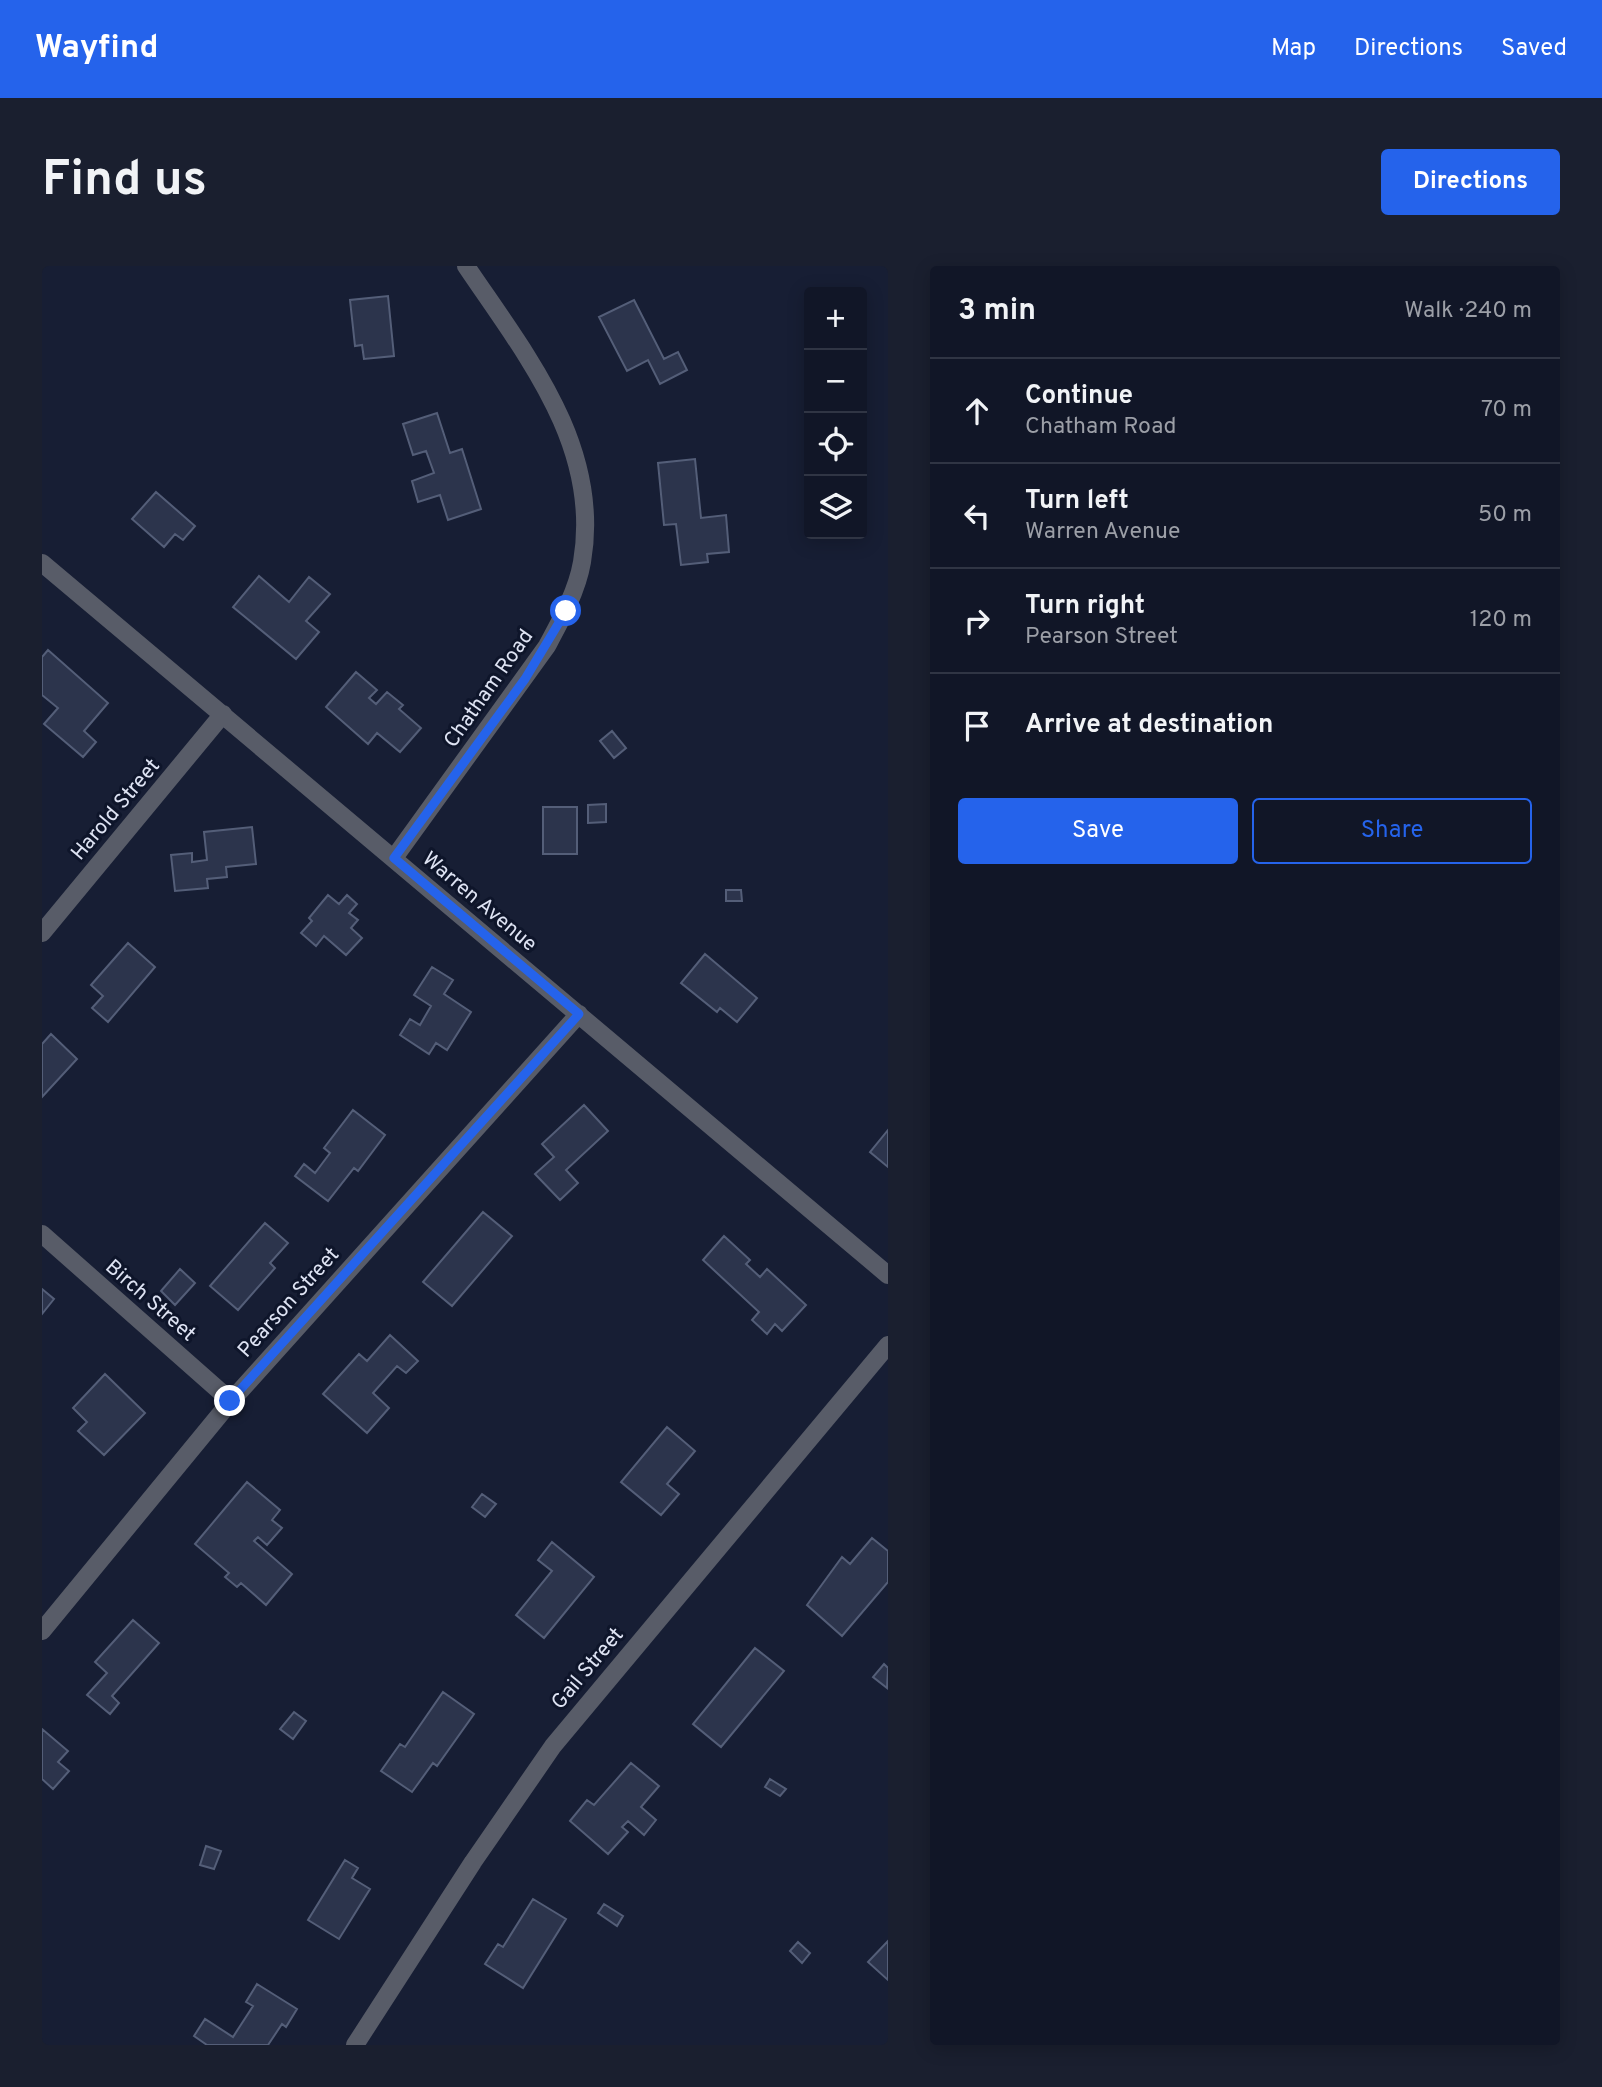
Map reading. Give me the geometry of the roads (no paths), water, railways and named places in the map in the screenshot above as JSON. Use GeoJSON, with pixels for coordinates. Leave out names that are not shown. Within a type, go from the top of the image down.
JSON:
{"type":"FeatureCollection","features":[{"type":"Feature","properties":{"kind":"street","name":"Chatham Road"},"geometry":{"type":"LineString","coordinates":[[394,858],[547,646],[566,611],[582,563],[585,514],[579,463],[561,415],[536,369],[466,266]]}},
{"type":"Feature","properties":{"kind":"street","name":"Warren Avenue"},"geometry":{"type":"LineString","coordinates":[[42,563],[888,1275]]}},
{"type":"Feature","properties":{"kind":"street","name":"Harold Street"},"geometry":{"type":"LineString","coordinates":[[42,933],[223,714]]}},
{"type":"Feature","properties":{"kind":"street","name":"Pearson Street"},"geometry":{"type":"LineString","coordinates":[[42,1631],[230,1401],[579,1014]]}},
{"type":"Feature","properties":{"kind":"street","name":"Birch Street"},"geometry":{"type":"LineString","coordinates":[[42,1234],[230,1401]]}},
{"type":"Feature","properties":{"kind":"street","name":"Gail Street"},"geometry":{"type":"LineString","coordinates":[[355,2045],[473,1862],[553,1746],[888,1345]]}}]}
